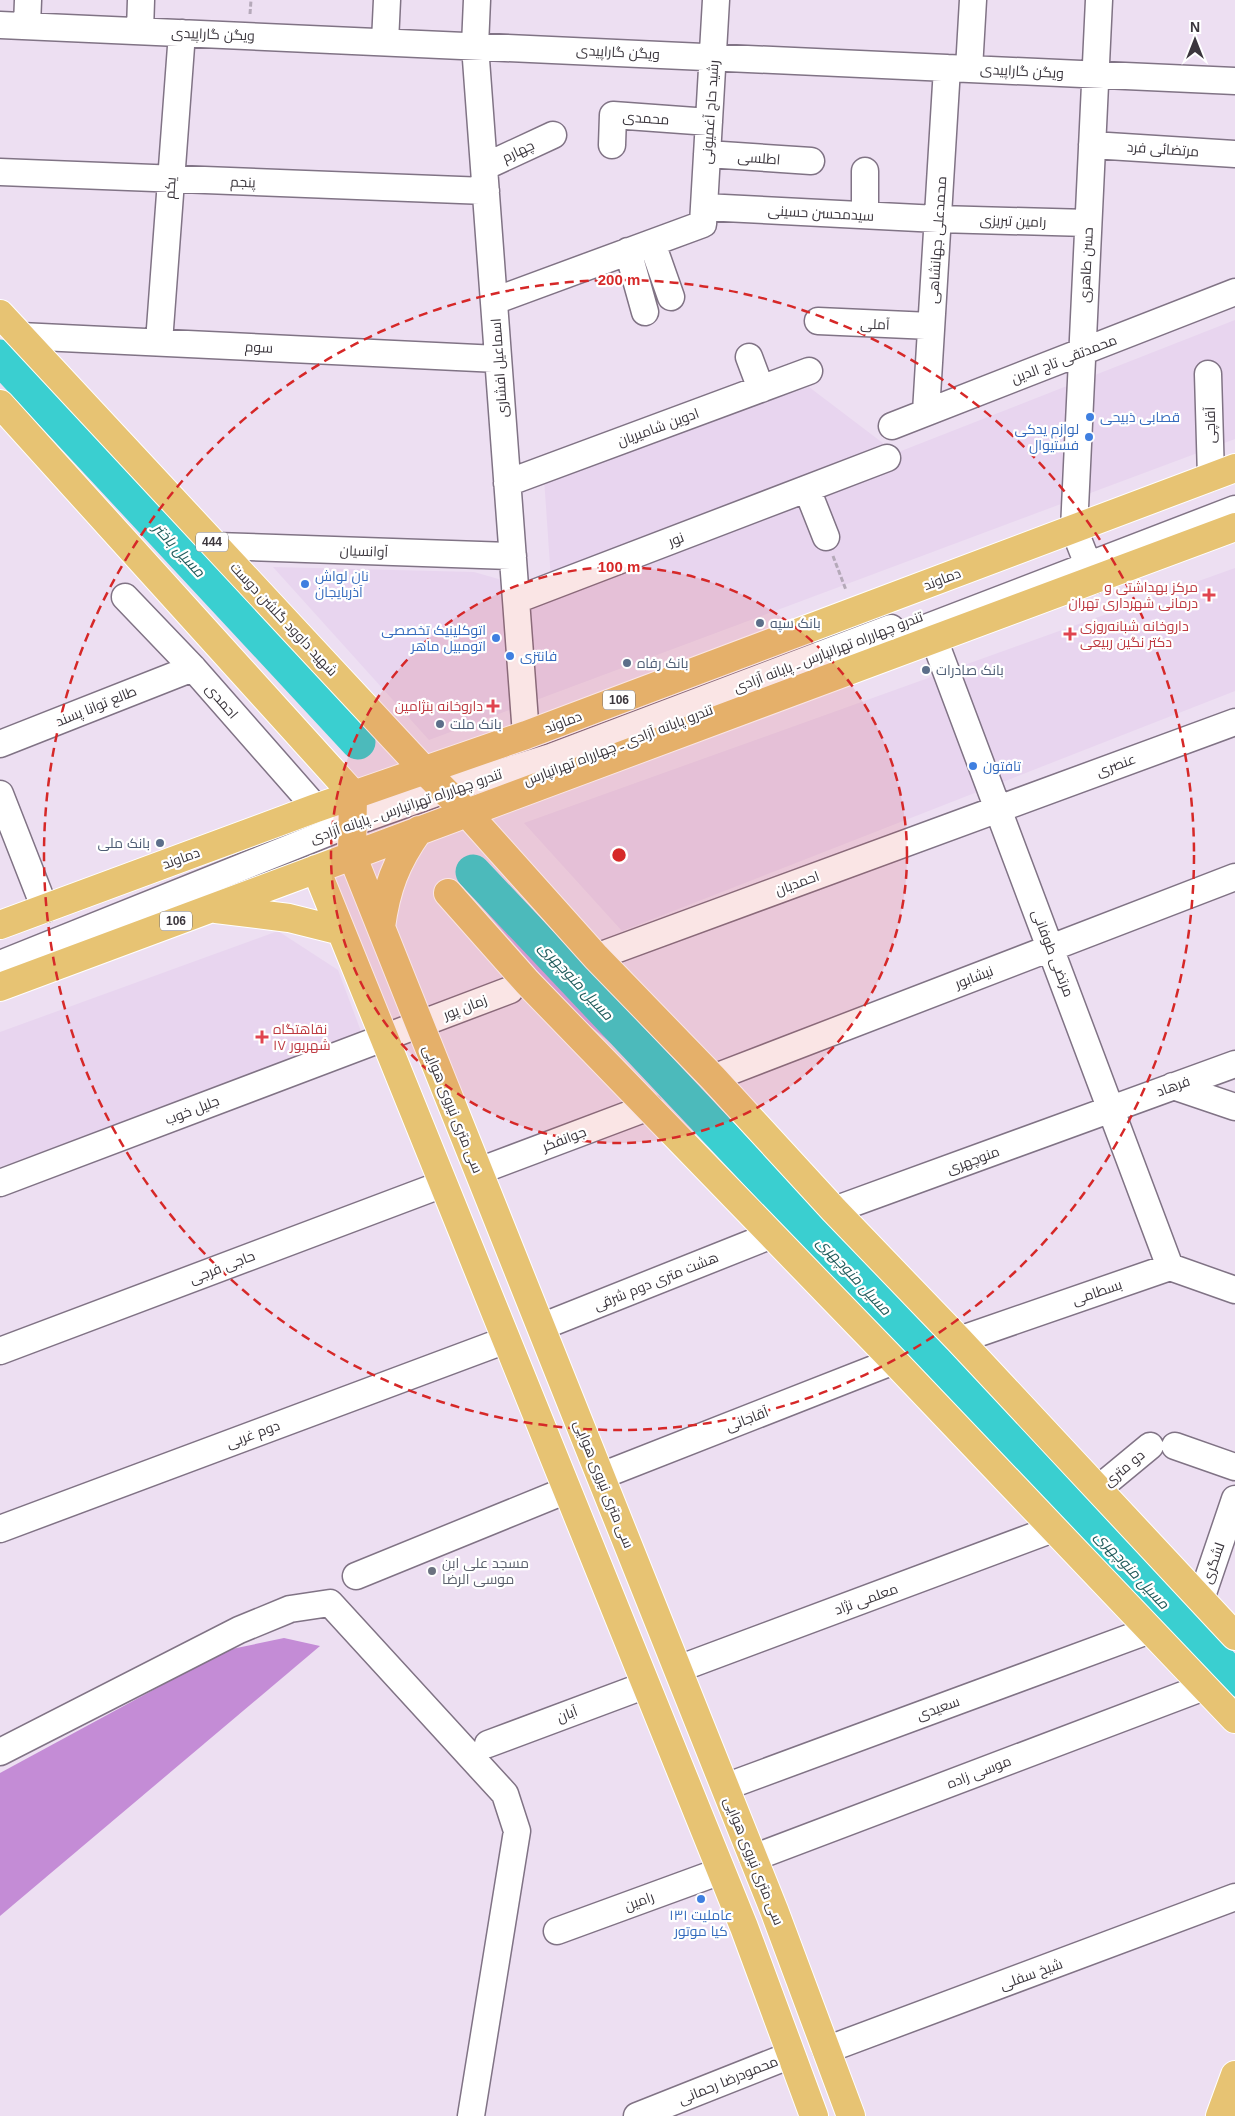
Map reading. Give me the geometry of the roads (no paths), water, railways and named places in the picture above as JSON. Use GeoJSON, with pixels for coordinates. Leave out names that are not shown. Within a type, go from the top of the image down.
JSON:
{"type":"FeatureCollection","features":[{"type":"Feature","properties":{"kind":"main road","name":"شهید داوود گلشن دوست"},"geometry":{"type":"LineString","coordinates":[[0,314],[424,770],[457,803]]}},
{"type":"Feature","properties":{"kind":"main road"},"geometry":{"type":"LineString","coordinates":[[0,404],[353,794],[352,841]]}},
{"type":"Feature","properties":{"kind":"main road","name":"دماوند"},"geometry":{"type":"LineString","coordinates":[[0,925],[353,794],[526,736],[1223,473]]}},
{"type":"Feature","properties":{"kind":"main road","name":"106"},"geometry":{"type":"LineString","coordinates":[[0,987],[316,869],[352,841],[419,830],[457,803],[934,639],[1235,527]]}},
{"type":"Feature","properties":{"kind":"main road"},"geometry":{"type":"LineString","coordinates":[[457,803],[596,957],[713,1078],[834,1210],[959,1340],[1235,1636]]}},
{"type":"Feature","properties":{"kind":"main road"},"geometry":{"type":"LineString","coordinates":[[381,927],[385,899],[393,876],[402,854],[419,830]]}},
{"type":"Feature","properties":{"kind":"main road","name":"سی متری نیروی هوایی"},"geometry":{"type":"LineString","coordinates":[[352,841],[381,927],[754,1858],[851,2116]]}},
{"type":"Feature","properties":{"kind":"main road"},"geometry":{"type":"LineString","coordinates":[[316,869],[721,1871],[814,2116]]}},
{"type":"Feature","properties":{"kind":"main road"},"geometry":{"type":"LineString","coordinates":[[448,892],[519,986],[649,1107],[1235,1719]]}},
{"type":"Feature","properties":{"kind":"main road"},"geometry":{"type":"LineString","coordinates":[[210,908],[289,918],[341,931]]}},
{"type":"Feature","properties":{"kind":"main road"},"geometry":{"type":"LineString","coordinates":[[1217,2114],[1235,2075]]}},
{"type":"Feature","properties":{"kind":"street"},"geometry":{"type":"LineString","coordinates":[[27,26],[28,0]]}},
{"type":"Feature","properties":{"kind":"street"},"geometry":{"type":"LineString","coordinates":[[140,31],[141,0]]}},
{"type":"Feature","properties":{"kind":"street"},"geometry":{"type":"LineString","coordinates":[[385,42],[387,0]]}},
{"type":"Feature","properties":{"kind":"street","name":"اسماعیل افشاری"},"geometry":{"type":"LineString","coordinates":[[477,0],[475,46],[526,736]]}},
{"type":"Feature","properties":{"kind":"street","name":"رشید حاج آغمیونی"},"geometry":{"type":"LineString","coordinates":[[704,216],[716,0]]}},
{"type":"Feature","properties":{"kind":"street","name":"محمدعلی جهانشاهی"},"geometry":{"type":"LineString","coordinates":[[926,412],[938,219],[958,68],[973,0]]}},
{"type":"Feature","properties":{"kind":"street","name":"حسن طاهری"},"geometry":{"type":"LineString","coordinates":[[1074,529],[1098,0]]}},
{"type":"Feature","properties":{"kind":"street","name":"ویگن گاراپیدی"},"geometry":{"type":"LineString","coordinates":[[0,25],[1235,81]]}},
{"type":"Feature","properties":{"kind":"street","name":"یکم"},"geometry":{"type":"LineString","coordinates":[[159,342],[182,33]]}},
{"type":"Feature","properties":{"kind":"street","name":"محمدی"},"geometry":{"type":"LineString","coordinates":[[612,146],[613,116],[710,122]]}},
{"type":"Feature","properties":{"kind":"street","name":"چهارم"},"geometry":{"type":"LineString","coordinates":[[485,179],[553,135]]}},
{"type":"Feature","properties":{"kind":"street","name":"مرتضائی فرد"},"geometry":{"type":"LineString","coordinates":[[1092,145],[1235,154]]}},
{"type":"Feature","properties":{"kind":"street","name":"اطلسی"},"geometry":{"type":"LineString","coordinates":[[707,154],[810,161]]}},
{"type":"Feature","properties":{"kind":"street"},"geometry":{"type":"LineString","coordinates":[[865,215],[866,171]]}},
{"type":"Feature","properties":{"kind":"street","name":"پنجم"},"geometry":{"type":"LineString","coordinates":[[0,172],[170,179],[485,179]]}},
{"type":"Feature","properties":{"kind":"street","name":"سیدمحسن حسینی"},"geometry":{"type":"LineString","coordinates":[[494,301],[652,242],[704,216],[865,215],[938,219]]}},
{"type":"Feature","properties":{"kind":"street","name":"رامین تبریزی"},"geometry":{"type":"LineString","coordinates":[[938,219],[1088,223]]}},
{"type":"Feature","properties":{"kind":"street"},"geometry":{"type":"LineString","coordinates":[[652,242],[672,297]]}},
{"type":"Feature","properties":{"kind":"street"},"geometry":{"type":"LineString","coordinates":[[628,250],[645,312]]}},
{"type":"Feature","properties":{"kind":"street","name":"محمدتقی تاج الدین"},"geometry":{"type":"LineString","coordinates":[[892,426],[1235,292]]}},
{"type":"Feature","properties":{"kind":"street","name":"آملی"},"geometry":{"type":"LineString","coordinates":[[818,321],[931,326]]}},
{"type":"Feature","properties":{"kind":"street","name":"سوم"},"geometry":{"type":"LineString","coordinates":[[20,336],[498,359]]}},
{"type":"Feature","properties":{"kind":"street"},"geometry":{"type":"LineString","coordinates":[[749,358],[761,389]]}},
{"type":"Feature","properties":{"kind":"street","name":"ادوین شامیریان"},"geometry":{"type":"LineString","coordinates":[[507,483],[810,371]]}},
{"type":"Feature","properties":{"kind":"street","name":"آقاچی"},"geometry":{"type":"LineString","coordinates":[[1208,374],[1223,473]]}},
{"type":"Feature","properties":{"kind":"street","name":"نور"},"geometry":{"type":"LineString","coordinates":[[516,600],[887,458]]}},
{"type":"Feature","properties":{"kind":"street"},"geometry":{"type":"LineString","coordinates":[[807,489],[826,537]]}},
{"type":"Feature","properties":{"kind":"street","name":"تندرو چهارراه تهرانپارس ـ پایانه آزادی"},"geometry":{"type":"LineString","coordinates":[[457,803],[551,757],[1235,497]]}},
{"type":"Feature","properties":{"kind":"street","name":"تندرو پایانه آزادی ـ چهارراه تهرانپارس"},"geometry":{"type":"LineString","coordinates":[[0,976],[352,841],[1235,509]]}},
{"type":"Feature","properties":{"kind":"street"},"geometry":{"type":"LineString","coordinates":[[1074,529],[1094,580]]}},
{"type":"Feature","properties":{"kind":"street","name":"آوانسیان"},"geometry":{"type":"LineString","coordinates":[[216,546],[513,556]]}},
{"type":"Feature","properties":{"kind":"street","name":"احمدی"},"geometry":{"type":"LineString","coordinates":[[125,597],[193,668],[316,808]]}},
{"type":"Feature","properties":{"kind":"street","name":"مرتضی طوفانی"},"geometry":{"type":"LineString","coordinates":[[934,639],[1170,1267]]}},
{"type":"Feature","properties":{"kind":"street","name":"طالع توانا پسند"},"geometry":{"type":"LineString","coordinates":[[0,744],[193,668]]}},
{"type":"Feature","properties":{"kind":"street","name":"عنصری"},"geometry":{"type":"LineString","coordinates":[[998,809],[1235,722]]}},
{"type":"Feature","properties":{"kind":"street"},"geometry":{"type":"LineString","coordinates":[[0,794],[44,909]]}},
{"type":"Feature","properties":{"kind":"street","name":"احمدیان"},"geometry":{"type":"LineString","coordinates":[[596,957],[998,809]]}},
{"type":"Feature","properties":{"kind":"street","name":"تندرو چهارراه تهرانپارس ـ پایانه آزادی"},"geometry":{"type":"LineString","coordinates":[[0,964],[352,841]]}},
{"type":"Feature","properties":{"kind":"street","name":"نیشابور"},"geometry":{"type":"LineString","coordinates":[[713,1078],[1235,877]]}},
{"type":"Feature","properties":{"kind":"street","name":"زمان پور"},"geometry":{"type":"LineString","coordinates":[[384,1038],[519,986]]}},
{"type":"Feature","properties":{"kind":"street","name":"جلیل خوب"},"geometry":{"type":"LineString","coordinates":[[0,1183],[384,1038]]}},
{"type":"Feature","properties":{"kind":"street","name":"فرهاد"},"geometry":{"type":"LineString","coordinates":[[1111,1109],[1235,1064]]}},
{"type":"Feature","properties":{"kind":"street"},"geometry":{"type":"LineString","coordinates":[[1173,1086],[1235,1107]]}},
{"type":"Feature","properties":{"kind":"street","name":"جوانفکر"},"geometry":{"type":"LineString","coordinates":[[478,1171],[649,1107]]}},
{"type":"Feature","properties":{"kind":"street","name":"منوچهری"},"geometry":{"type":"LineString","coordinates":[[834,1210],[1111,1109]]}},
{"type":"Feature","properties":{"kind":"street","name":"حاجی فرجی"},"geometry":{"type":"LineString","coordinates":[[0,1351],[443,1184]]}},
{"type":"Feature","properties":{"kind":"street","name":"هشت متری دوم شرقی"},"geometry":{"type":"LineString","coordinates":[[541,1327],[772,1235]]}},
{"type":"Feature","properties":{"kind":"street"},"geometry":{"type":"LineString","coordinates":[[1170,1267],[1235,1290]]}},
{"type":"Feature","properties":{"kind":"street","name":"بسطامی"},"geometry":{"type":"LineString","coordinates":[[959,1340],[1170,1267]]}},
{"type":"Feature","properties":{"kind":"street","name":"دوم غربی"},"geometry":{"type":"LineString","coordinates":[[0,1529],[506,1340]]}},
{"type":"Feature","properties":{"kind":"street","name":"آقاجانی"},"geometry":{"type":"LineString","coordinates":[[601,1476],[894,1361]]}},
{"type":"Feature","properties":{"kind":"street","name":"دو متری"},"geometry":{"type":"LineString","coordinates":[[1098,1489],[1162,1446],[1235,1467]]}},
{"type":"Feature","properties":{"kind":"street"},"geometry":{"type":"LineString","coordinates":[[356,1576],[567,1490]]}},
{"type":"Feature","properties":{"kind":"street","name":"لشگری"},"geometry":{"type":"LineString","coordinates":[[1200,1599],[1235,1499]]}},
{"type":"Feature","properties":{"kind":"street","name":"معلمی نژاد"},"geometry":{"type":"LineString","coordinates":[[678,1669],[1053,1529]]}},
{"type":"Feature","properties":{"kind":"street"},"geometry":{"type":"LineString","coordinates":[[0,1752],[239,1630],[290,1609],[330,1602],[505,1794],[517,1831],[471,2116]]}},
{"type":"Feature","properties":{"kind":"street","name":"سعیدی"},"geometry":{"type":"LineString","coordinates":[[725,1787],[1150,1630]]}},
{"type":"Feature","properties":{"kind":"street","name":"آبان"},"geometry":{"type":"LineString","coordinates":[[488,1744],[646,1684]]}},
{"type":"Feature","properties":{"kind":"street","name":"موسی زاده"},"geometry":{"type":"LineString","coordinates":[[754,1858],[1204,1687]]}},
{"type":"Feature","properties":{"kind":"street","name":"رامین"},"geometry":{"type":"LineString","coordinates":[[557,1931],[721,1871]]}},
{"type":"Feature","properties":{"kind":"street","name":"شیخ سفلی"},"geometry":{"type":"LineString","coordinates":[[826,2050],[1235,1897]]}},
{"type":"Feature","properties":{"kind":"street","name":"محمودرضا رحمانی"},"geometry":{"type":"LineString","coordinates":[[637,2116],[792,2055]]}},
{"type":"Feature","properties":{"kind":"waterway","name":"مسیل باختر"},"geometry":{"type":"LineString","coordinates":[[0,357],[358,742]]}},
{"type":"Feature","properties":{"kind":"waterway","name":"مسیل منوچهری"},"geometry":{"type":"LineString","coordinates":[[473,872],[1235,1679]]}},
{"type":"Feature","properties":{"kind":"place","name":"قصابی ذبیحی"},"geometry":{"type":"Point","coordinates":[1090,417]}},
{"type":"Feature","properties":{"kind":"place","name":"لوازم یدکی فستیوال"},"geometry":{"type":"Point","coordinates":[1089,437]}},
{"type":"Feature","properties":{"kind":"place","name":"نان لواش آذربایجان"},"geometry":{"type":"Point","coordinates":[305,584]}},
{"type":"Feature","properties":{"kind":"place","name":"مرکز بهداشتی و درمانی شهرداری تهران"},"geometry":{"type":"Point","coordinates":[1209,595]}},
{"type":"Feature","properties":{"kind":"place","name":"بانک سپه"},"geometry":{"type":"Point","coordinates":[760,623]}},
{"type":"Feature","properties":{"kind":"place","name":"داروخانه شبانه‌روزی دکتر نگین ربیعی"},"geometry":{"type":"Point","coordinates":[1070,634]}},
{"type":"Feature","properties":{"kind":"place","name":"اتوکلینیک تخصصی اتومبیل ماهر"},"geometry":{"type":"Point","coordinates":[496,638]}},
{"type":"Feature","properties":{"kind":"place","name":"فانتزی"},"geometry":{"type":"Point","coordinates":[510,656]}},
{"type":"Feature","properties":{"kind":"place","name":"بانک رفاه"},"geometry":{"type":"Point","coordinates":[627,663]}},
{"type":"Feature","properties":{"kind":"place","name":"بانک صادرات"},"geometry":{"type":"Point","coordinates":[926,670]}},
{"type":"Feature","properties":{"kind":"place","name":"داروخانه بنژامین"},"geometry":{"type":"Point","coordinates":[493,706]}},
{"type":"Feature","properties":{"kind":"place","name":"بانک ملت"},"geometry":{"type":"Point","coordinates":[440,724]}},
{"type":"Feature","properties":{"kind":"place","name":"تافتون"},"geometry":{"type":"Point","coordinates":[973,766]}},
{"type":"Feature","properties":{"kind":"place","name":"بانک ملی"},"geometry":{"type":"Point","coordinates":[160,843]}},
{"type":"Feature","properties":{"kind":"place","name":"نقاهتگاه ۱۷ شهریور"},"geometry":{"type":"Point","coordinates":[262,1037]}},
{"type":"Feature","properties":{"kind":"place","name":"مسجد علی ابن موسی الرضا"},"geometry":{"type":"Point","coordinates":[432,1571]}},
{"type":"Feature","properties":{"kind":"place","name":"عاملیت ۱۳۱ کیا موتور"},"geometry":{"type":"Point","coordinates":[701,1899]}}]}
